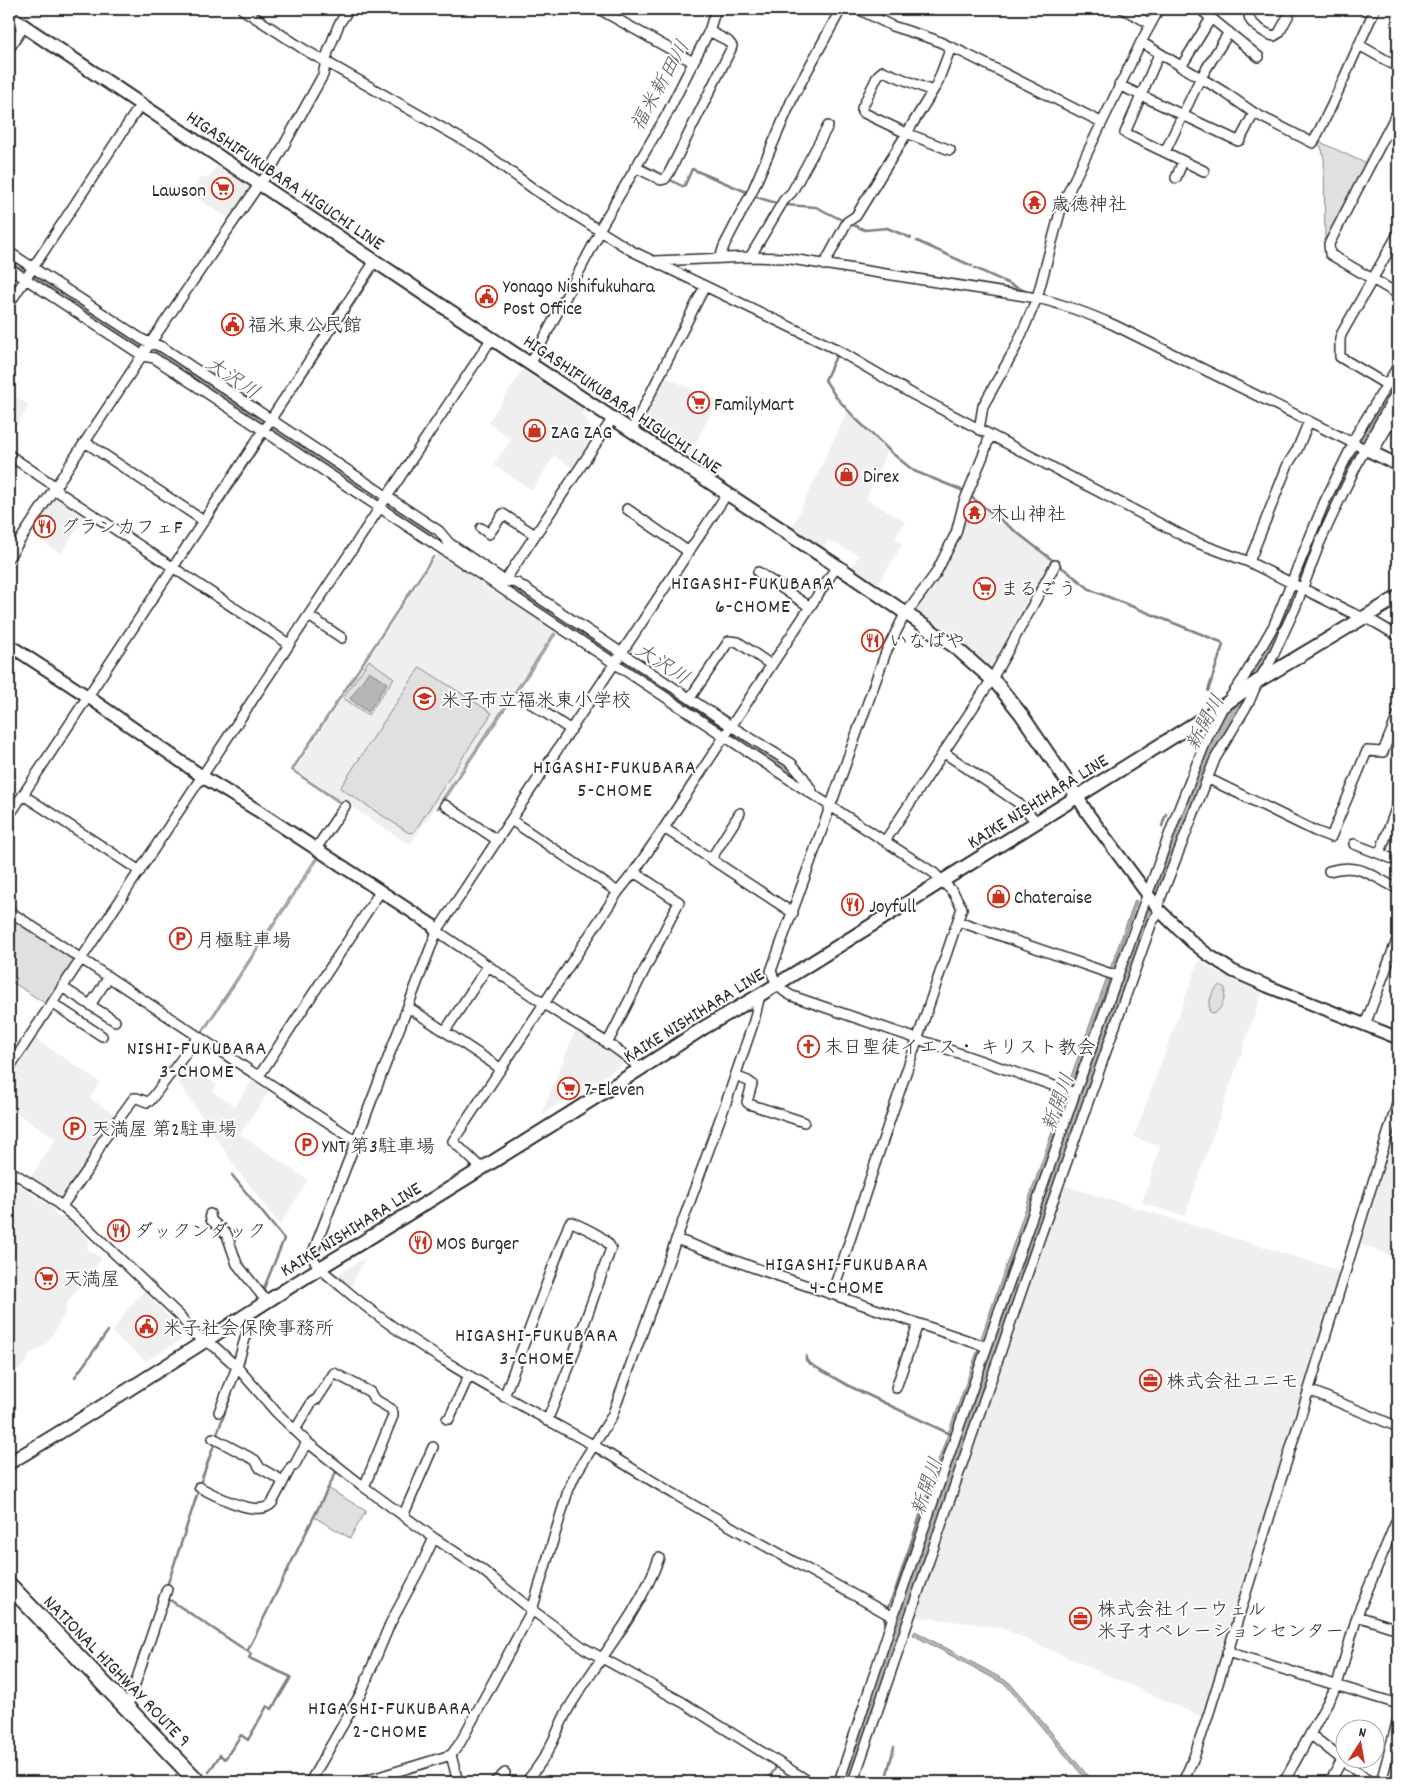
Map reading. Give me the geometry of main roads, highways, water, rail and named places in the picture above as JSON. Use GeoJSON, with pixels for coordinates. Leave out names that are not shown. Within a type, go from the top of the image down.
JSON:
{"type":"FeatureCollection","features":[{"type":"Feature","properties":{"kind":"highway","name":"NATIONAL HIGHWAY ROUTE 9"},"geometry":{"type":"LineString","coordinates":[[9,1585],[198,1782]]}},
{"type":"Feature","properties":{"kind":"main road","name":"HIGASHIFUKUBARA HIGUCHI LINE"},"geometry":{"type":"LineString","coordinates":[[9,16],[375,261],[837,566],[955,647],[992,679],[1021,714],[1077,796]]}},
{"type":"Feature","properties":{"kind":"main road","name":"KAIKE NISHIHARA LINE"},"geometry":{"type":"LineString","coordinates":[[9,1463],[59,1434],[204,1340],[705,1027],[760,995],[1256,683],[1398,597]]}},
{"type":"Feature","properties":{"kind":"waterway"},"geometry":{"type":"LineString","coordinates":[[640,163],[660,174]]}},
{"type":"Feature","properties":{"kind":"waterway"},"geometry":{"type":"LineString","coordinates":[[670,180],[684,187],[692,169],[749,193]]}},
{"type":"Feature","properties":{"kind":"waterway"},"geometry":{"type":"LineString","coordinates":[[753,196],[779,204]]}},
{"type":"Feature","properties":{"kind":"waterway"},"geometry":{"type":"LineString","coordinates":[[785,205],[816,207],[844,221]]}},
{"type":"Feature","properties":{"kind":"waterway"},"geometry":{"type":"LineString","coordinates":[[853,225],[865,230],[887,228],[911,238]]}},
{"type":"Feature","properties":{"kind":"waterway"},"geometry":{"type":"LineString","coordinates":[[917,241],[972,266]]}},
{"type":"Feature","properties":{"kind":"waterway"},"geometry":{"type":"LineString","coordinates":[[975,268],[1025,291]]}},
{"type":"Feature","properties":{"kind":"waterway"},"geometry":{"type":"LineString","coordinates":[[279,415],[374,273]]}},
{"type":"Feature","properties":{"kind":"waterway"},"geometry":{"type":"LineString","coordinates":[[837,354],[825,380],[836,397],[855,418],[914,471],[964,491]]}},
{"type":"Feature","properties":{"kind":"waterway"},"geometry":{"type":"LineString","coordinates":[[210,521],[264,439]]}},
{"type":"Feature","properties":{"kind":"waterway","name":"新開川"},"geometry":{"type":"LineString","coordinates":[[970,496],[1091,590],[1221,642],[1223,645],[1208,691]]}},
{"type":"Feature","properties":{"kind":"waterway"},"geometry":{"type":"LineString","coordinates":[[438,808],[444,798]]}},
{"type":"Feature","properties":{"kind":"waterway"},"geometry":{"type":"LineString","coordinates":[[1162,826],[1166,814]]}},
{"type":"Feature","properties":{"kind":"waterway"},"geometry":{"type":"LineString","coordinates":[[720,1107],[728,1084]]}},
{"type":"Feature","properties":{"kind":"waterway"},"geometry":{"type":"LineString","coordinates":[[705,1144],[716,1117]]}},
{"type":"Feature","properties":{"kind":"waterway"},"geometry":{"type":"LineString","coordinates":[[232,1175],[284,1239],[264,1288]]}},
{"type":"Feature","properties":{"kind":"waterway"},"geometry":{"type":"LineString","coordinates":[[75,1377],[108,1331]]}},
{"type":"Feature","properties":{"kind":"waterway"},"geometry":{"type":"LineString","coordinates":[[401,1337],[413,1346]]}},
{"type":"Feature","properties":{"kind":"waterway"},"geometry":{"type":"LineString","coordinates":[[806,1356],[806,1360],[812,1365],[849,1386],[950,1434]]}},
{"type":"Feature","properties":{"kind":"waterway"},"geometry":{"type":"LineString","coordinates":[[216,1437],[231,1395]]}},
{"type":"Feature","properties":{"kind":"waterway"},"geometry":{"type":"LineString","coordinates":[[200,1484],[215,1442]]}},
{"type":"Feature","properties":{"kind":"waterway"},"geometry":{"type":"LineString","coordinates":[[595,1452],[642,1479]]}},
{"type":"Feature","properties":{"kind":"waterway"},"geometry":{"type":"LineString","coordinates":[[248,1650],[336,1472]]}},
{"type":"Feature","properties":{"kind":"waterway"},"geometry":{"type":"LineString","coordinates":[[167,1586],[199,1489]]}},
{"type":"Feature","properties":{"kind":"waterway","name":"新開川"},"geometry":{"type":"LineString","coordinates":[[888,1607],[922,1510]]}},
{"type":"Feature","properties":{"kind":"waterway"},"geometry":{"type":"LineString","coordinates":[[167,1598],[250,1653]]}},
{"type":"Feature","properties":{"kind":"waterway"},"geometry":{"type":"LineString","coordinates":[[881,1641],[886,1624],[883,1615]]}},
{"type":"Feature","properties":{"kind":"waterway"},"geometry":{"type":"LineString","coordinates":[[209,1772],[220,1755],[225,1759],[241,1735],[248,1740],[267,1706],[272,1709],[291,1677],[249,1658],[251,1654]]}},
{"type":"Feature","properties":{"kind":"waterway"},"geometry":{"type":"LineString","coordinates":[[834,1782],[872,1668]]}},
{"type":"Feature","properties":{"kind":"waterway"},"geometry":{"type":"LineString","coordinates":[[885,1782],[894,1747]]}},
{"type":"Feature","properties":{"kind":"waterway"},"geometry":{"type":"LineString","coordinates":[[766,1782],[777,1766],[779,1767]]}},
{"type":"Feature","properties":{"kind":"place","name":"Lawson"},"geometry":{"type":"Point","coordinates":[222,189]}},
{"type":"Feature","properties":{"kind":"place","name":"歳徳神社"},"geometry":{"type":"Point","coordinates":[1035,203]}},
{"type":"Feature","properties":{"kind":"place","name":"Yonago Nishifukuhara Post Office"},"geometry":{"type":"Point","coordinates":[487,296]}},
{"type":"Feature","properties":{"kind":"place","name":"福米東公民館"},"geometry":{"type":"Point","coordinates":[232,324]}},
{"type":"Feature","properties":{"kind":"place","name":"FamilyMart"},"geometry":{"type":"Point","coordinates":[698,403]}},
{"type":"Feature","properties":{"kind":"place","name":"ZAG ZAG"},"geometry":{"type":"Point","coordinates":[535,431]}},
{"type":"Feature","properties":{"kind":"place","name":"Direx"},"geometry":{"type":"Point","coordinates":[847,475]}},
{"type":"Feature","properties":{"kind":"place","name":"木山神社"},"geometry":{"type":"Point","coordinates":[974,513]}},
{"type":"Feature","properties":{"kind":"place","name":"グランカフェF"},"geometry":{"type":"Point","coordinates":[44,526]}},
{"type":"Feature","properties":{"kind":"place","name":"まるごう"},"geometry":{"type":"Point","coordinates":[984,588]}},
{"type":"Feature","properties":{"kind":"place","name":"いなばや"},"geometry":{"type":"Point","coordinates":[873,640]}},
{"type":"Feature","properties":{"kind":"place","name":"米子市立福米東小学校"},"geometry":{"type":"Point","coordinates":[425,699]}},
{"type":"Feature","properties":{"kind":"place","name":"Chateraise"},"geometry":{"type":"Point","coordinates":[998,896]}},
{"type":"Feature","properties":{"kind":"place","name":"Joyfull"},"geometry":{"type":"Point","coordinates":[853,905]}},
{"type":"Feature","properties":{"kind":"place","name":"月極駐車場"},"geometry":{"type":"Point","coordinates":[180,939]}},
{"type":"Feature","properties":{"kind":"place","name":"末日聖徒イエス・ キリスト教会"},"geometry":{"type":"Point","coordinates":[808,1046]}},
{"type":"Feature","properties":{"kind":"place","name":"7-Eleven"},"geometry":{"type":"Point","coordinates":[568,1088]}},
{"type":"Feature","properties":{"kind":"place","name":"天満屋 第2駐車場"},"geometry":{"type":"Point","coordinates":[75,1128]}},
{"type":"Feature","properties":{"kind":"place","name":"YNT 第3駐車場"},"geometry":{"type":"Point","coordinates":[306,1145]}},
{"type":"Feature","properties":{"kind":"place","name":"ダックンダック"},"geometry":{"type":"Point","coordinates":[118,1230]}},
{"type":"Feature","properties":{"kind":"place","name":"MOS Burger"},"geometry":{"type":"Point","coordinates":[420,1242]}},
{"type":"Feature","properties":{"kind":"place","name":"天満屋"},"geometry":{"type":"Point","coordinates":[47,1278]}},
{"type":"Feature","properties":{"kind":"place","name":"米子社会保険事務所"},"geometry":{"type":"Point","coordinates":[147,1327]}},
{"type":"Feature","properties":{"kind":"place","name":"株式会社ユニモ"},"geometry":{"type":"Point","coordinates":[1150,1380]}},
{"type":"Feature","properties":{"kind":"place","name":"株式会社イーウェル 米子オペレーションセンター"},"geometry":{"type":"Point","coordinates":[1081,1619]}},
{"type":"Feature","properties":{"kind":"district","name":"HIGASHI-FUKUBARA 6-CHOME"},"geometry":{"type":"Point","coordinates":[753,594]}},
{"type":"Feature","properties":{"kind":"district","name":"HIGASHI-FUKUBARA 5-CHOME"},"geometry":{"type":"Point","coordinates":[615,778]}},
{"type":"Feature","properties":{"kind":"district","name":"NISHI-FUKUBARA 3-CHOME"},"geometry":{"type":"Point","coordinates":[197,1058]}},
{"type":"Feature","properties":{"kind":"district","name":"HIGASHI-FUKUBARA 4-CHOME"},"geometry":{"type":"Point","coordinates":[847,1274]}},
{"type":"Feature","properties":{"kind":"district","name":"HIGASHI-FUKUBARA 3-CHOME"},"geometry":{"type":"Point","coordinates":[537,1346]}},
{"type":"Feature","properties":{"kind":"district","name":"HIGASHI-FUKUBARA 2-CHOME"},"geometry":{"type":"Point","coordinates":[390,1718]}},
{"type":"Feature","properties":{"kind":"water label","name":"福米新田川"},"geometry":{"type":"Point","coordinates":[659,85]}},
{"type":"Feature","properties":{"kind":"water label","name":"大沢川"},"geometry":{"type":"Point","coordinates":[233,377]}},
{"type":"Feature","properties":{"kind":"water label","name":"大沢川"},"geometry":{"type":"Point","coordinates":[663,663]}}]}
